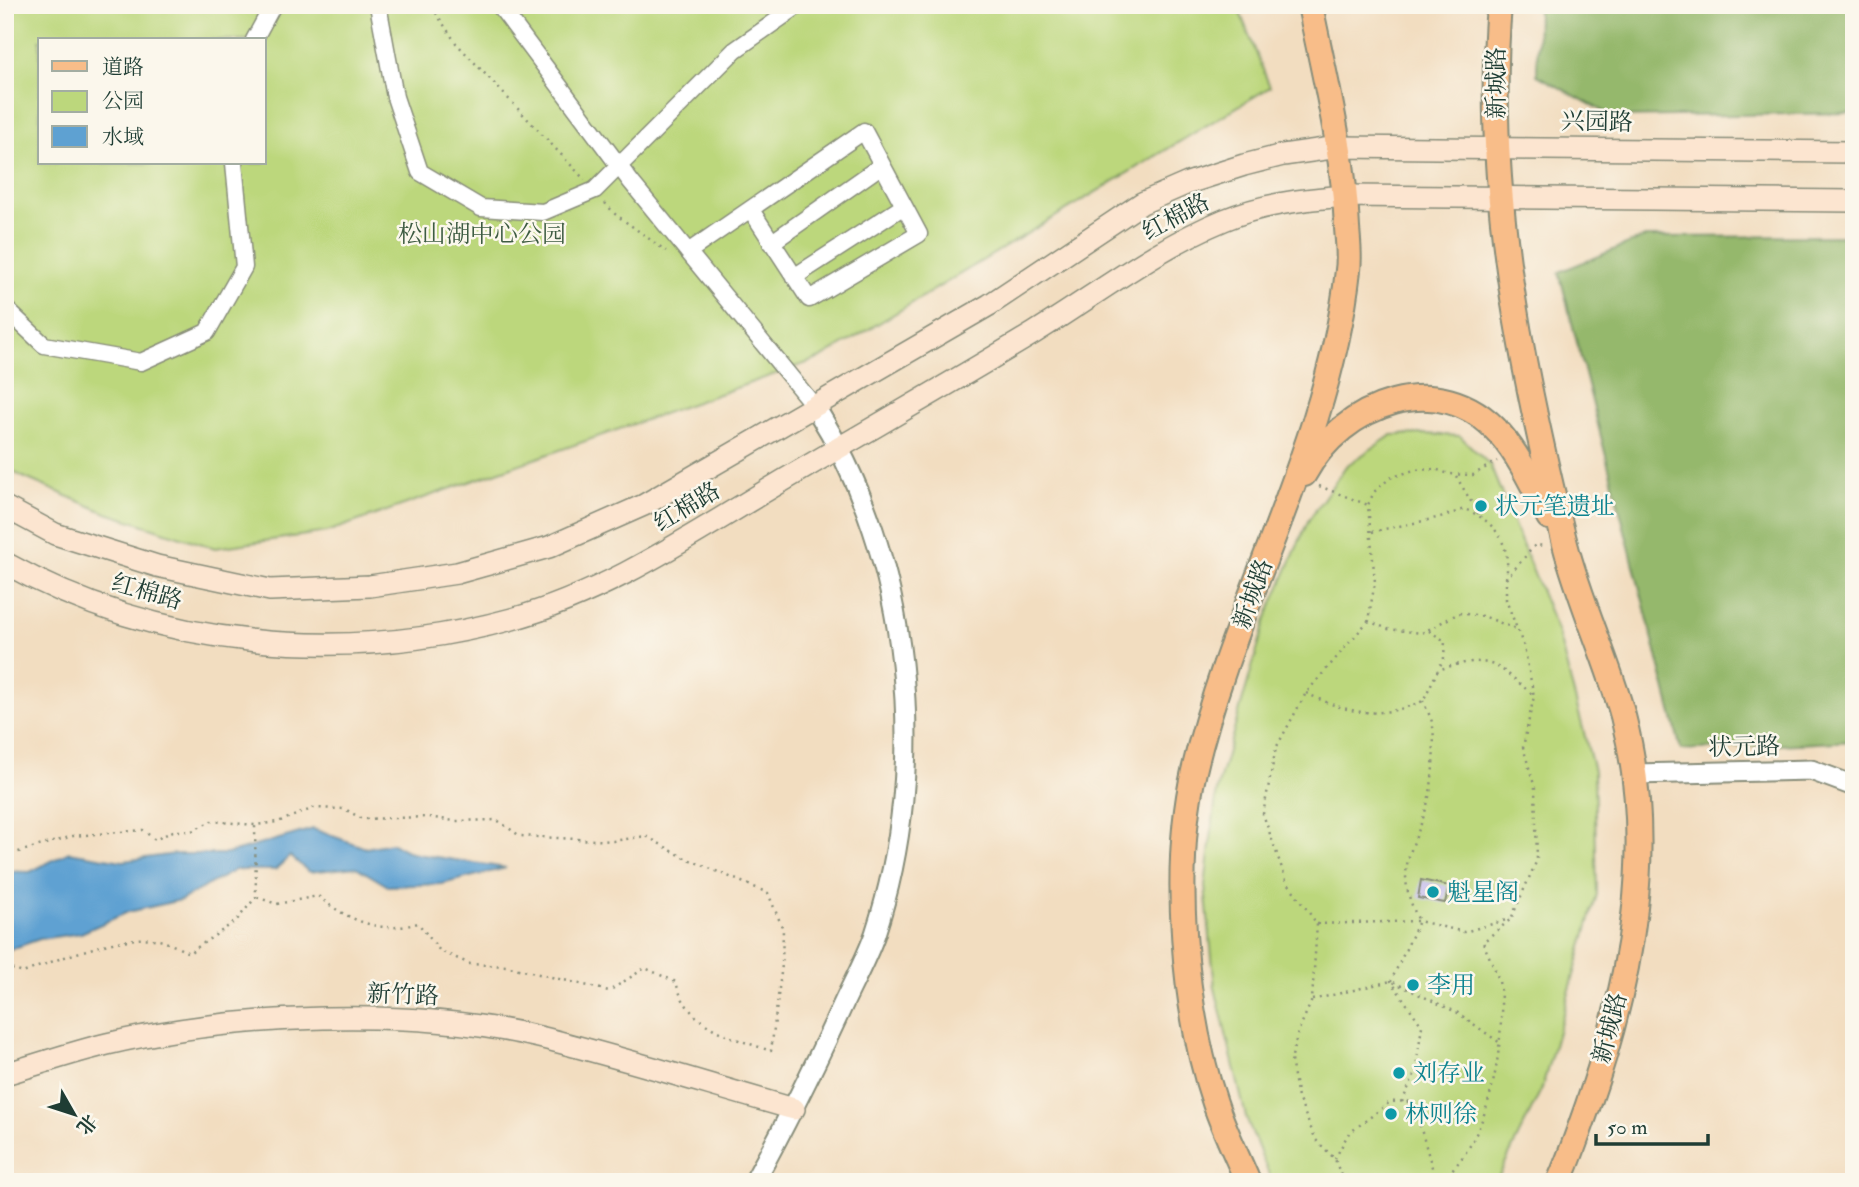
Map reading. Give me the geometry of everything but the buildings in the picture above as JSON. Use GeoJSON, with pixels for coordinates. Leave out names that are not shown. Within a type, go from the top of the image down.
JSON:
{"type":"FeatureCollection","features":[{"type":"Feature","properties":{"kind":"main road","name":"新城路"},"geometry":{"type":"LineString","coordinates":[[1248,1182],[1214,1102],[1190,999],[1184,912],[1185,839],[1194,772],[1219,689],[1317,415],[1336,342],[1349,267],[1346,196],[1339,147],[1311,5]]}},
{"type":"Feature","properties":{"kind":"main road","name":"新城路"},"geometry":{"type":"LineString","coordinates":[[1499,5],[1493,82],[1499,200],[1528,383],[1566,549],[1603,648],[1623,719],[1634,774],[1639,842],[1636,919],[1616,1014],[1595,1085],[1559,1182]]}},
{"type":"Feature","properties":{"kind":"main road","name":"兴园路"},"geometry":{"type":"LineString","coordinates":[[1339,147],[1854,152]]}},
{"type":"Feature","properties":{"kind":"main road","name":"红棉路"},"geometry":{"type":"LineString","coordinates":[[5,507],[55,534],[170,568],[270,590],[370,586],[457,573],[549,547],[644,505],[989,305],[1142,203],[1188,183],[1244,165],[1283,155],[1339,147]]}},
{"type":"Feature","properties":{"kind":"main road","name":"红棉路"},"geometry":{"type":"LineString","coordinates":[[5,563],[86,601],[172,628],[253,641],[341,646],[433,636],[514,619],[615,579],[1033,334],[1182,240],[1226,219],[1269,206],[1346,196]]}},
{"type":"Feature","properties":{"kind":"main road"},"geometry":{"type":"LineString","coordinates":[[1346,196],[1499,200],[1854,201]]}},
{"type":"Feature","properties":{"kind":"main road"},"geometry":{"type":"LineString","coordinates":[[1281,516],[1301,479],[1338,430],[1370,408],[1403,398],[1438,397],[1471,409],[1500,434],[1566,549]]}},
{"type":"Feature","properties":{"kind":"main road","name":"新竹路"},"geometry":{"type":"LineString","coordinates":[[5,1074],[107,1044],[232,1023],[353,1020],[447,1022],[537,1037],[794,1109]]}},
{"type":"Feature","properties":{"kind":"street"},"geometry":{"type":"LineString","coordinates":[[255,38],[273,5]]}},
{"type":"Feature","properties":{"kind":"street"},"geometry":{"type":"LineString","coordinates":[[378,5],[393,86],[420,172],[481,208],[543,212],[595,190],[735,50],[799,5]]}},
{"type":"Feature","properties":{"kind":"street"},"geometry":{"type":"LineString","coordinates":[[499,5],[618,165],[815,407],[840,447],[891,592],[904,689],[906,771],[896,859],[874,936],[794,1109],[754,1182]]}},
{"type":"Feature","properties":{"kind":"street"},"geometry":{"type":"LineString","coordinates":[[688,252],[864,131],[919,234],[809,299],[751,210]]}},
{"type":"Feature","properties":{"kind":"street"},"geometry":{"type":"LineString","coordinates":[[8,316],[44,345],[141,362],[207,332],[244,267],[234,164]]}},
{"type":"Feature","properties":{"kind":"street"},"geometry":{"type":"LineString","coordinates":[[772,243],[883,165]]}},
{"type":"Feature","properties":{"kind":"street"},"geometry":{"type":"LineString","coordinates":[[794,277],[904,205]]}},
{"type":"Feature","properties":{"kind":"street","name":"状元路"},"geometry":{"type":"LineString","coordinates":[[1634,774],[1811,770],[1854,786]]}},
{"type":"Feature","properties":{"kind":"path"},"geometry":{"type":"LineString","coordinates":[[433,6],[456,43],[615,214],[671,255]]}},
{"type":"Feature","properties":{"kind":"path"},"geometry":{"type":"LineString","coordinates":[[1343,1182],[1335,1159],[1316,1140],[1298,1098],[1291,1060],[1298,1032],[1312,1000],[1317,924],[1286,880],[1263,814],[1276,748],[1306,693],[1368,621],[1375,582],[1368,505],[1374,492],[1390,478],[1414,470],[1435,469],[1455,475],[1473,475],[1512,452]]}},
{"type":"Feature","properties":{"kind":"path"},"geometry":{"type":"LineString","coordinates":[[1335,1159],[1348,1134],[1390,1102],[1407,1101],[1416,1112],[1436,1181],[1447,1176],[1466,1152],[1481,1121],[1500,1043],[1500,985],[1483,942],[1511,919],[1537,860],[1535,788],[1523,747],[1534,696],[1517,629],[1506,600],[1509,561],[1505,545],[1494,527],[1479,514],[1455,475]]}},
{"type":"Feature","properties":{"kind":"path"},"geometry":{"type":"LineString","coordinates":[[1301,479],[1368,505]]}},
{"type":"Feature","properties":{"kind":"path"},"geometry":{"type":"LineString","coordinates":[[1371,532],[1408,522],[1441,519],[1464,509],[1479,514]]}},
{"type":"Feature","properties":{"kind":"path"},"geometry":{"type":"LineString","coordinates":[[1506,579],[1535,545],[1566,549]]}},
{"type":"Feature","properties":{"kind":"path"},"geometry":{"type":"LineString","coordinates":[[1368,621],[1388,629],[1422,633],[1459,613],[1483,617],[1517,629]]}},
{"type":"Feature","properties":{"kind":"path"},"geometry":{"type":"LineString","coordinates":[[1306,693],[1329,704],[1364,714],[1395,713],[1423,701],[1444,658],[1445,641],[1427,630]]}},
{"type":"Feature","properties":{"kind":"path"},"geometry":{"type":"LineString","coordinates":[[1438,670],[1468,660],[1498,664],[1534,696]]}},
{"type":"Feature","properties":{"kind":"path"},"geometry":{"type":"LineString","coordinates":[[1419,921],[1406,894],[1405,876],[1414,837],[1430,797],[1433,726],[1423,701]]}},
{"type":"Feature","properties":{"kind":"path"},"geometry":{"type":"LineString","coordinates":[[5,856],[73,836],[143,830],[155,840],[173,831],[192,831],[211,821],[255,825],[278,822],[314,808],[345,809],[362,819],[428,817],[454,821],[497,820],[520,836],[613,841],[646,836],[683,857],[768,893],[783,929],[782,965],[771,1051],[704,1025],[681,1002],[676,982],[645,968],[610,991],[586,988],[506,966],[470,964],[440,951],[418,923],[398,929],[371,925],[338,912],[318,896],[277,904],[256,897]]}},
{"type":"Feature","properties":{"kind":"path"},"geometry":{"type":"LineString","coordinates":[[5,967],[23,973],[50,962],[135,939],[156,939],[188,953],[236,921],[256,897],[255,825]]}},
{"type":"Feature","properties":{"kind":"path"},"geometry":{"type":"LineString","coordinates":[[1317,924],[1419,921],[1464,932],[1511,919]]}},
{"type":"Feature","properties":{"kind":"path"},"geometry":{"type":"LineString","coordinates":[[1391,981],[1419,921]]}},
{"type":"Feature","properties":{"kind":"path"},"geometry":{"type":"LineString","coordinates":[[1312,1000],[1391,981],[1458,1013],[1500,1043]]}},
{"type":"Feature","properties":{"kind":"path"},"geometry":{"type":"LineString","coordinates":[[1391,981],[1422,1026],[1415,1073],[1402,1102]]}},
{"type":"Feature","properties":{"kind":"green space","name":"松山湖中心公园"},"geometry":{"type":"Polygon","coordinates":[[[5,5],[1237,5],[1270,87],[821,358],[327,532],[215,548],[104,512],[21,476],[5,466],[5,5]]]}},
{"type":"Feature","properties":{"kind":"green space"},"geometry":{"type":"Polygon","coordinates":[[[1538,5],[1854,5],[1854,113],[1613,117],[1537,75],[1538,5]]]}},
{"type":"Feature","properties":{"kind":"green space"},"geometry":{"type":"Polygon","coordinates":[[[1854,236],[1854,741],[1681,750],[1559,272],[1645,237],[1854,236]]]}},
{"type":"Feature","properties":{"kind":"green space"},"geometry":{"type":"Polygon","coordinates":[[[1392,435],[1460,436],[1490,465],[1558,633],[1594,771],[1597,894],[1542,1088],[1496,1182],[1272,1182],[1246,1117],[1215,988],[1205,886],[1217,789],[1266,619],[1308,521],[1346,466],[1392,435]]]}},
{"type":"Feature","properties":{"kind":"water"},"geometry":{"type":"Polygon","coordinates":[[[313,829],[366,848],[391,843],[411,853],[506,868],[442,884],[388,886],[356,867],[309,872],[290,856],[275,870],[235,870],[181,900],[128,912],[81,933],[40,939],[5,951],[5,871],[30,872],[69,852],[123,861],[175,854],[227,854],[313,829]]]}},
{"type":"Feature","properties":{"kind":"place","name":"状元笔遗址"},"geometry":{"type":"Point","coordinates":[1481,506]}},
{"type":"Feature","properties":{"kind":"place","name":"魁星阁"},"geometry":{"type":"Point","coordinates":[1433,892]}},
{"type":"Feature","properties":{"kind":"place","name":"李用"},"geometry":{"type":"Point","coordinates":[1413,985]}},
{"type":"Feature","properties":{"kind":"place","name":"刘存业"},"geometry":{"type":"Point","coordinates":[1399,1073]}},
{"type":"Feature","properties":{"kind":"place","name":"林则徐"},"geometry":{"type":"Point","coordinates":[1391,1114]}}]}
